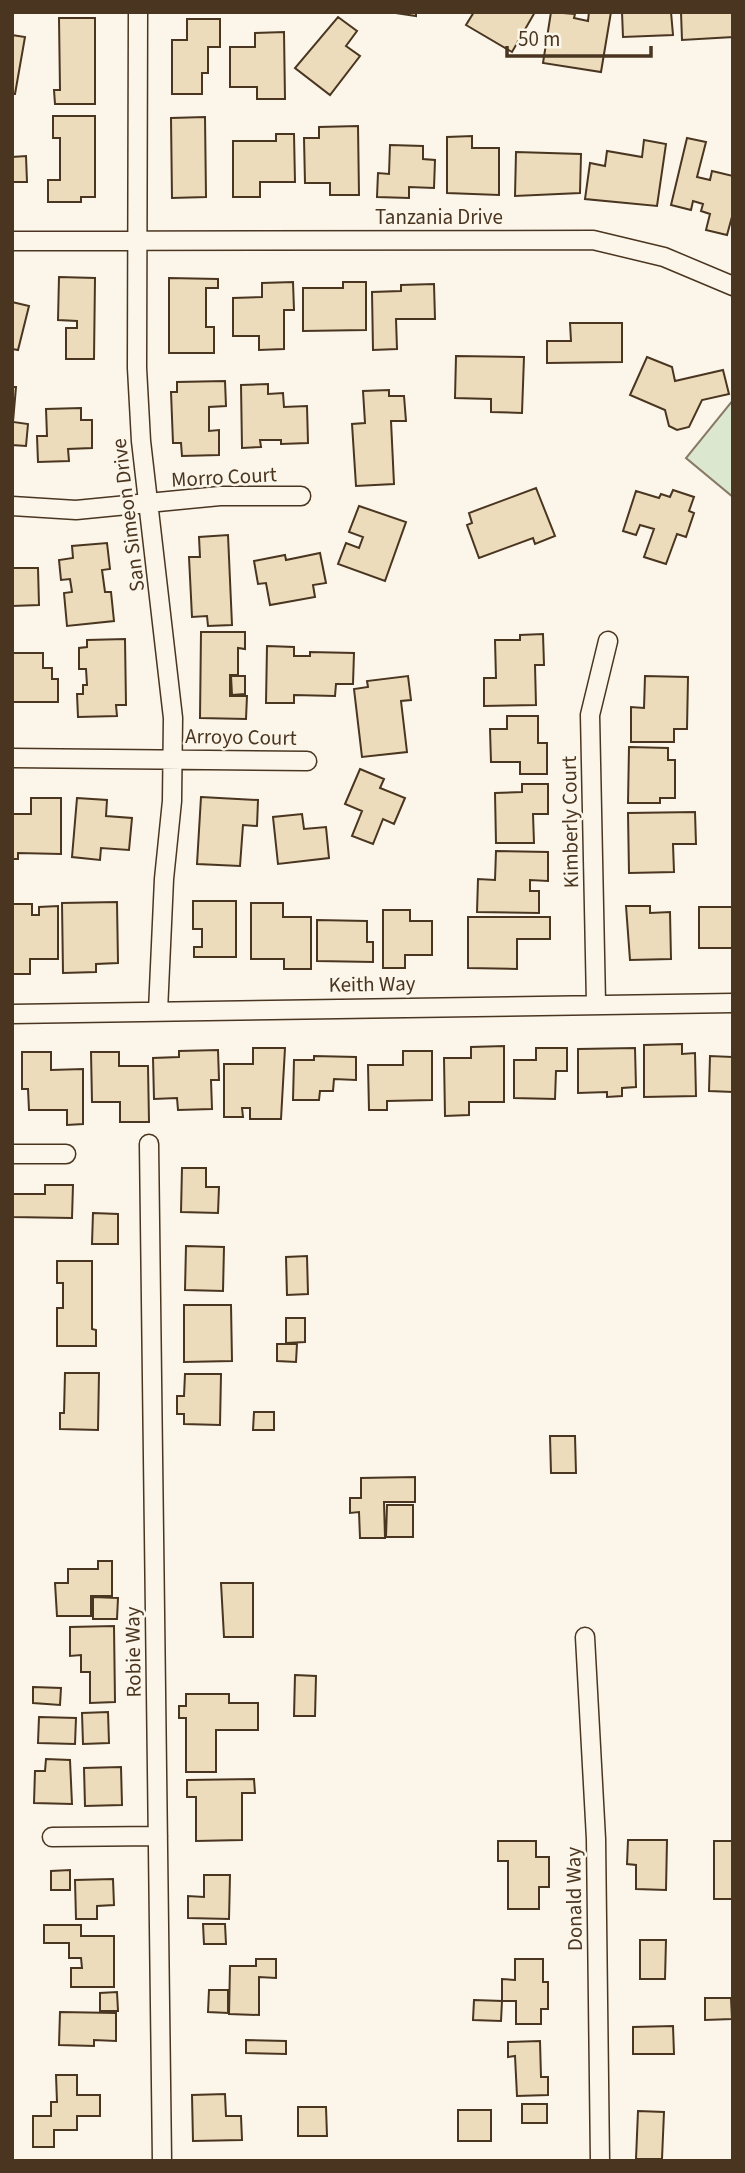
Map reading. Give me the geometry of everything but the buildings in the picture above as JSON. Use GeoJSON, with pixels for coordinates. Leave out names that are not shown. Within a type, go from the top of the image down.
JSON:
{"type":"FeatureCollection","features":[{"type":"Feature","properties":{"kind":"street","name":"San Simeon Drive"},"geometry":{"type":"LineString","coordinates":[[138,12],[137,368],[141,441],[173,718],[174,759],[158,1011]]}},
{"type":"Feature","properties":{"kind":"street","name":"Tanzania Drive"},"geometry":{"type":"LineString","coordinates":[[12,241],[593,240],[664,257],[733,286]]}},
{"type":"Feature","properties":{"kind":"street","name":"Morro Court"},"geometry":{"type":"LineString","coordinates":[[12,506],[76,510],[220,496],[301,496]]}},
{"type":"Feature","properties":{"kind":"street","name":"Kimberly Court"},"geometry":{"type":"LineString","coordinates":[[596,1003],[590,715],[608,641]]}},
{"type":"Feature","properties":{"kind":"street","name":"Arroyo Court"},"geometry":{"type":"LineString","coordinates":[[12,758],[307,761]]}},
{"type":"Feature","properties":{"kind":"street","name":"Keith Way"},"geometry":{"type":"LineString","coordinates":[[12,1014],[733,1003]]}},
{"type":"Feature","properties":{"kind":"street","name":"Robie Way"},"geometry":{"type":"LineString","coordinates":[[149,1144],[162,2161]]}},
{"type":"Feature","properties":{"kind":"street"},"geometry":{"type":"LineString","coordinates":[[12,1154],[66,1154]]}},
{"type":"Feature","properties":{"kind":"street","name":"Donald Way"},"geometry":{"type":"LineString","coordinates":[[585,1637],[596,1839],[600,2161]]}},
{"type":"Feature","properties":{"kind":"street"},"geometry":{"type":"LineString","coordinates":[[52,1837],[158,1836]]}},
{"type":"Feature","properties":{"kind":"green space"},"geometry":{"type":"Polygon","coordinates":[[[733,400],[733,497],[686,458],[733,400]]]}}]}
